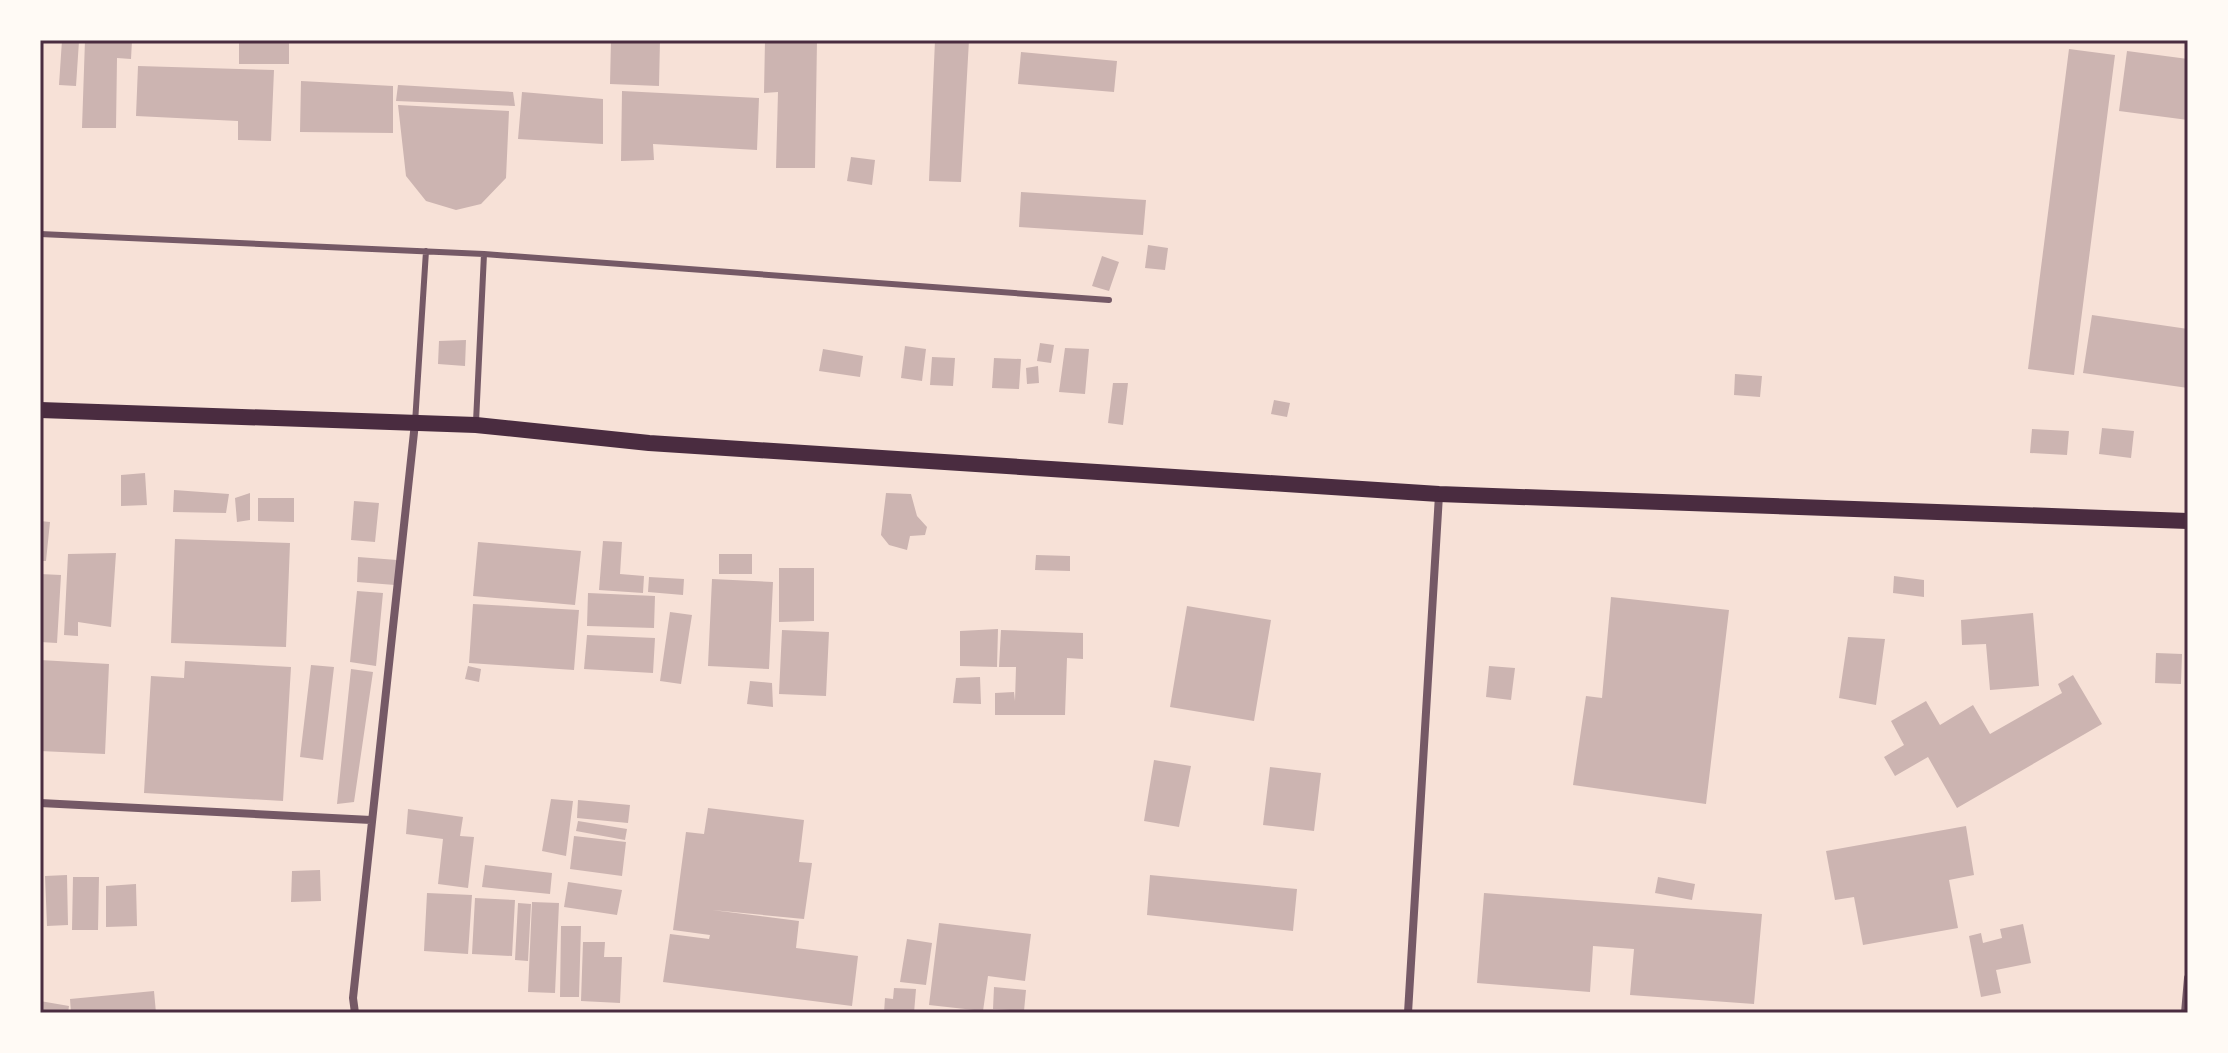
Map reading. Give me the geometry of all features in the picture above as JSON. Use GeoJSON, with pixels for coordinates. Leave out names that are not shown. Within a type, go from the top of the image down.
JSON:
{"type":"FeatureCollection","features":[{"type":"Feature","properties":{"kind":"main road"},"geometry":{"type":"LineString","coordinates":[[40,410],[476,425],[649,443],[1439,494],[2188,521]]}},
{"type":"Feature","properties":{"kind":"street"},"geometry":{"type":"LineString","coordinates":[[355,1013],[353,998],[371,820],[415,423]]}},
{"type":"Feature","properties":{"kind":"street"},"geometry":{"type":"LineString","coordinates":[[1408,1013],[1439,494]]}},
{"type":"Feature","properties":{"kind":"street"},"geometry":{"type":"LineString","coordinates":[[40,803],[371,820]]}},
{"type":"Feature","properties":{"kind":"street"},"geometry":{"type":"LineString","coordinates":[[2185,1013],[2188,978]]}},
{"type":"Feature","properties":{"kind":"lane"},"geometry":{"type":"LineString","coordinates":[[40,234],[484,254],[1109,300]]}},
{"type":"Feature","properties":{"kind":"lane"},"geometry":{"type":"LineString","coordinates":[[415,423],[426,251]]}},
{"type":"Feature","properties":{"kind":"lane"},"geometry":{"type":"LineString","coordinates":[[476,425],[484,254]]}},
{"type":"Feature","properties":{"kind":"building"},"geometry":{"type":"Polygon","coordinates":[[[62,40],[79,41],[76,86],[59,85],[62,40]]]}},
{"type":"Feature","properties":{"kind":"building"},"geometry":{"type":"Polygon","coordinates":[[[85,40],[132,40],[131,59],[117,58],[116,128],[82,128],[85,40]]]}},
{"type":"Feature","properties":{"kind":"building"},"geometry":{"type":"Polygon","coordinates":[[[239,40],[289,40],[289,64],[239,64],[239,40]]]}},
{"type":"Feature","properties":{"kind":"building"},"geometry":{"type":"Polygon","coordinates":[[[611,40],[660,40],[659,86],[610,84],[611,40]]]}},
{"type":"Feature","properties":{"kind":"building"},"geometry":{"type":"Polygon","coordinates":[[[765,40],[817,40],[815,168],[776,168],[778,92],[764,93],[765,40]]]}},
{"type":"Feature","properties":{"kind":"building"},"geometry":{"type":"Polygon","coordinates":[[[935,40],[969,40],[961,182],[929,181],[935,40]]]}},
{"type":"Feature","properties":{"kind":"building"},"geometry":{"type":"Polygon","coordinates":[[[2069,49],[2115,55],[2074,375],[2028,369],[2069,49]]]}},
{"type":"Feature","properties":{"kind":"building"},"geometry":{"type":"Polygon","coordinates":[[[2127,51],[2188,59],[2188,120],[2119,111],[2127,51]]]}},
{"type":"Feature","properties":{"kind":"building"},"geometry":{"type":"Polygon","coordinates":[[[1021,52],[1117,61],[1114,92],[1018,84],[1021,52]]]}},
{"type":"Feature","properties":{"kind":"building"},"geometry":{"type":"Polygon","coordinates":[[[138,66],[274,70],[271,141],[238,140],[238,121],[136,116],[138,66]]]}},
{"type":"Feature","properties":{"kind":"building"},"geometry":{"type":"Polygon","coordinates":[[[301,81],[393,86],[393,133],[300,132],[301,81]]]}},
{"type":"Feature","properties":{"kind":"building"},"geometry":{"type":"Polygon","coordinates":[[[398,85],[513,92],[515,106],[396,101],[398,85]]]}},
{"type":"Feature","properties":{"kind":"building"},"geometry":{"type":"Polygon","coordinates":[[[622,91],[759,98],[757,150],[653,144],[654,160],[621,161],[622,91]]]}},
{"type":"Feature","properties":{"kind":"building"},"geometry":{"type":"Polygon","coordinates":[[[522,92],[603,99],[603,144],[518,139],[522,92]]]}},
{"type":"Feature","properties":{"kind":"building"},"geometry":{"type":"Polygon","coordinates":[[[398,105],[509,111],[506,178],[481,204],[456,210],[426,201],[406,176],[398,105]]]}},
{"type":"Feature","properties":{"kind":"building"},"geometry":{"type":"Polygon","coordinates":[[[851,157],[875,160],[872,185],[847,181],[851,157]]]}},
{"type":"Feature","properties":{"kind":"building"},"geometry":{"type":"Polygon","coordinates":[[[1021,192],[1146,200],[1143,235],[1019,227],[1021,192]]]}},
{"type":"Feature","properties":{"kind":"building"},"geometry":{"type":"Polygon","coordinates":[[[1148,245],[1168,248],[1165,270],[1145,268],[1148,245]]]}},
{"type":"Feature","properties":{"kind":"building"},"geometry":{"type":"Polygon","coordinates":[[[1102,256],[1119,262],[1109,291],[1092,286],[1102,256]]]}},
{"type":"Feature","properties":{"kind":"building"},"geometry":{"type":"Polygon","coordinates":[[[2092,315],[2188,329],[2188,388],[2083,373],[2092,315]]]}},
{"type":"Feature","properties":{"kind":"building"},"geometry":{"type":"Polygon","coordinates":[[[466,340],[465,366],[438,364],[439,341],[466,340]]]}},
{"type":"Feature","properties":{"kind":"building"},"geometry":{"type":"Polygon","coordinates":[[[1040,343],[1054,345],[1051,363],[1037,361],[1040,343]]]}},
{"type":"Feature","properties":{"kind":"building"},"geometry":{"type":"Polygon","coordinates":[[[905,346],[926,349],[922,381],[901,378],[905,346]]]}},
{"type":"Feature","properties":{"kind":"building"},"geometry":{"type":"Polygon","coordinates":[[[1065,348],[1089,349],[1085,394],[1059,392],[1065,348]]]}},
{"type":"Feature","properties":{"kind":"building"},"geometry":{"type":"Polygon","coordinates":[[[823,349],[863,356],[860,377],[819,371],[823,349]]]}},
{"type":"Feature","properties":{"kind":"building"},"geometry":{"type":"Polygon","coordinates":[[[932,357],[955,358],[953,386],[930,385],[932,357]]]}},
{"type":"Feature","properties":{"kind":"building"},"geometry":{"type":"Polygon","coordinates":[[[994,358],[1021,359],[1019,389],[992,388],[994,358]]]}},
{"type":"Feature","properties":{"kind":"building"},"geometry":{"type":"Polygon","coordinates":[[[1038,366],[1039,383],[1027,384],[1026,368],[1038,366]]]}},
{"type":"Feature","properties":{"kind":"building"},"geometry":{"type":"Polygon","coordinates":[[[1735,374],[1762,376],[1760,397],[1734,395],[1735,374]]]}},
{"type":"Feature","properties":{"kind":"building"},"geometry":{"type":"Polygon","coordinates":[[[1113,383],[1128,383],[1123,425],[1108,423],[1113,383]]]}},
{"type":"Feature","properties":{"kind":"building"},"geometry":{"type":"Polygon","coordinates":[[[1274,400],[1290,403],[1287,417],[1271,414],[1274,400]]]}},
{"type":"Feature","properties":{"kind":"building"},"geometry":{"type":"Polygon","coordinates":[[[2102,428],[2134,431],[2131,458],[2099,454],[2102,428]]]}},
{"type":"Feature","properties":{"kind":"building"},"geometry":{"type":"Polygon","coordinates":[[[2032,429],[2069,431],[2067,455],[2030,453],[2032,429]]]}},
{"type":"Feature","properties":{"kind":"building"},"geometry":{"type":"Polygon","coordinates":[[[145,473],[147,505],[121,506],[121,475],[145,473]]]}},
{"type":"Feature","properties":{"kind":"building"},"geometry":{"type":"Polygon","coordinates":[[[174,490],[229,494],[226,513],[173,512],[174,490]]]}},
{"type":"Feature","properties":{"kind":"building"},"geometry":{"type":"Polygon","coordinates":[[[250,493],[250,520],[237,522],[235,498],[250,493]]]}},
{"type":"Feature","properties":{"kind":"building"},"geometry":{"type":"Polygon","coordinates":[[[886,493],[911,494],[917,516],[927,527],[925,535],[910,536],[907,550],[889,545],[881,535],[886,493]]]}},
{"type":"Feature","properties":{"kind":"building"},"geometry":{"type":"Polygon","coordinates":[[[258,498],[294,498],[294,522],[258,521],[258,498]]]}},
{"type":"Feature","properties":{"kind":"building"},"geometry":{"type":"Polygon","coordinates":[[[354,501],[379,503],[375,542],[351,540],[354,501]]]}},
{"type":"Feature","properties":{"kind":"building"},"geometry":{"type":"Polygon","coordinates":[[[40,521],[50,522],[46,561],[40,561],[40,521]]]}},
{"type":"Feature","properties":{"kind":"building"},"geometry":{"type":"Polygon","coordinates":[[[175,539],[290,543],[286,647],[171,643],[175,539]]]}},
{"type":"Feature","properties":{"kind":"building"},"geometry":{"type":"Polygon","coordinates":[[[603,541],[622,542],[620,574],[644,576],[643,593],[599,590],[603,541]]]}},
{"type":"Feature","properties":{"kind":"building"},"geometry":{"type":"Polygon","coordinates":[[[478,542],[581,551],[575,605],[473,596],[478,542]]]}},
{"type":"Feature","properties":{"kind":"building"},"geometry":{"type":"Polygon","coordinates":[[[116,553],[111,627],[78,622],[78,636],[64,635],[68,554],[116,553]]]}},
{"type":"Feature","properties":{"kind":"building"},"geometry":{"type":"Polygon","coordinates":[[[719,554],[752,554],[752,574],[719,574],[719,554]]]}},
{"type":"Feature","properties":{"kind":"building"},"geometry":{"type":"Polygon","coordinates":[[[1036,555],[1070,556],[1070,571],[1035,570],[1036,555]]]}},
{"type":"Feature","properties":{"kind":"building"},"geometry":{"type":"Polygon","coordinates":[[[358,557],[397,560],[395,585],[357,582],[358,557]]]}},
{"type":"Feature","properties":{"kind":"building"},"geometry":{"type":"Polygon","coordinates":[[[779,568],[814,568],[814,621],[779,622],[779,568]]]}},
{"type":"Feature","properties":{"kind":"building"},"geometry":{"type":"Polygon","coordinates":[[[40,574],[61,575],[57,643],[40,642],[40,574]]]}},
{"type":"Feature","properties":{"kind":"building"},"geometry":{"type":"Polygon","coordinates":[[[1894,576],[1924,580],[1924,597],[1893,593],[1894,576]]]}},
{"type":"Feature","properties":{"kind":"building"},"geometry":{"type":"Polygon","coordinates":[[[649,577],[684,579],[683,595],[648,592],[649,577]]]}},
{"type":"Feature","properties":{"kind":"building"},"geometry":{"type":"Polygon","coordinates":[[[712,579],[773,582],[769,669],[708,666],[712,579]]]}},
{"type":"Feature","properties":{"kind":"building"},"geometry":{"type":"Polygon","coordinates":[[[357,591],[383,593],[376,666],[350,662],[357,591]]]}},
{"type":"Feature","properties":{"kind":"building"},"geometry":{"type":"Polygon","coordinates":[[[588,593],[655,596],[654,628],[587,626],[588,593]]]}},
{"type":"Feature","properties":{"kind":"building"},"geometry":{"type":"Polygon","coordinates":[[[1611,597],[1729,610],[1706,804],[1573,785],[1586,696],[1602,698],[1611,597]]]}},
{"type":"Feature","properties":{"kind":"building"},"geometry":{"type":"Polygon","coordinates":[[[473,604],[579,610],[574,670],[469,663],[473,604]]]}},
{"type":"Feature","properties":{"kind":"building"},"geometry":{"type":"Polygon","coordinates":[[[1187,606],[1271,620],[1254,721],[1170,707],[1187,606]]]}},
{"type":"Feature","properties":{"kind":"building"},"geometry":{"type":"Polygon","coordinates":[[[670,612],[692,615],[681,684],[660,681],[670,612]]]}},
{"type":"Feature","properties":{"kind":"building"},"geometry":{"type":"Polygon","coordinates":[[[2033,613],[2039,686],[1990,690],[1986,644],[1962,645],[1961,620],[2033,613]]]}},
{"type":"Feature","properties":{"kind":"building"},"geometry":{"type":"Polygon","coordinates":[[[998,629],[997,667],[960,666],[960,631],[998,629]]]}},
{"type":"Feature","properties":{"kind":"building"},"geometry":{"type":"Polygon","coordinates":[[[782,630],[829,632],[826,696],[779,694],[782,630]]]}},
{"type":"Feature","properties":{"kind":"building"},"geometry":{"type":"Polygon","coordinates":[[[1001,630],[1083,633],[1083,659],[1067,658],[1065,715],[995,715],[995,693],[1014,692],[1015,701],[1016,667],[999,667],[1001,630]]]}},
{"type":"Feature","properties":{"kind":"building"},"geometry":{"type":"Polygon","coordinates":[[[587,635],[655,638],[653,673],[584,669],[587,635]]]}},
{"type":"Feature","properties":{"kind":"building"},"geometry":{"type":"Polygon","coordinates":[[[1848,637],[1885,639],[1876,705],[1839,698],[1848,637]]]}},
{"type":"Feature","properties":{"kind":"building"},"geometry":{"type":"Polygon","coordinates":[[[2156,653],[2182,654],[2181,684],[2155,683],[2156,653]]]}},
{"type":"Feature","properties":{"kind":"building"},"geometry":{"type":"Polygon","coordinates":[[[40,660],[109,664],[105,754],[40,751],[40,660]]]}},
{"type":"Feature","properties":{"kind":"building"},"geometry":{"type":"Polygon","coordinates":[[[185,661],[291,667],[283,801],[144,793],[151,676],[184,678],[185,661]]]}},
{"type":"Feature","properties":{"kind":"building"},"geometry":{"type":"Polygon","coordinates":[[[311,665],[334,667],[323,760],[300,757],[311,665]]]}},
{"type":"Feature","properties":{"kind":"building"},"geometry":{"type":"Polygon","coordinates":[[[468,666],[481,669],[479,682],[465,679],[468,666]]]}},
{"type":"Feature","properties":{"kind":"building"},"geometry":{"type":"Polygon","coordinates":[[[1489,666],[1515,668],[1511,700],[1486,697],[1489,666]]]}},
{"type":"Feature","properties":{"kind":"building"},"geometry":{"type":"Polygon","coordinates":[[[351,669],[373,672],[354,802],[337,804],[351,669]]]}},
{"type":"Feature","properties":{"kind":"building"},"geometry":{"type":"Polygon","coordinates":[[[2073,675],[2102,724],[1957,808],[1928,757],[1895,776],[1884,757],[1904,745],[1891,721],[1926,701],[1940,725],[1973,705],[1990,734],[2062,693],[2058,684],[2073,675]]]}},
{"type":"Feature","properties":{"kind":"building"},"geometry":{"type":"Polygon","coordinates":[[[980,677],[981,704],[953,703],[956,678],[980,677]]]}},
{"type":"Feature","properties":{"kind":"building"},"geometry":{"type":"Polygon","coordinates":[[[750,681],[772,683],[773,707],[747,704],[750,681]]]}},
{"type":"Feature","properties":{"kind":"building"},"geometry":{"type":"Polygon","coordinates":[[[1154,760],[1191,766],[1179,827],[1144,821],[1154,760]]]}},
{"type":"Feature","properties":{"kind":"building"},"geometry":{"type":"Polygon","coordinates":[[[1270,767],[1321,773],[1314,831],[1263,825],[1270,767]]]}},
{"type":"Feature","properties":{"kind":"building"},"geometry":{"type":"Polygon","coordinates":[[[551,799],[573,801],[566,856],[542,851],[551,799]]]}},
{"type":"Feature","properties":{"kind":"building"},"geometry":{"type":"Polygon","coordinates":[[[578,800],[630,805],[628,823],[577,818],[578,800]]]}},
{"type":"Feature","properties":{"kind":"building"},"geometry":{"type":"Polygon","coordinates":[[[708,808],[804,820],[799,862],[812,863],[804,919],[712,910],[799,921],[796,948],[858,956],[852,1006],[663,982],[670,934],[709,939],[710,935],[673,930],[686,832],[704,834],[708,808]]]}},
{"type":"Feature","properties":{"kind":"building"},"geometry":{"type":"Polygon","coordinates":[[[408,809],[463,817],[460,836],[474,837],[468,888],[438,884],[443,839],[406,834],[408,809]]]}},
{"type":"Feature","properties":{"kind":"building"},"geometry":{"type":"Polygon","coordinates":[[[578,821],[627,829],[625,840],[576,831],[578,821]]]}},
{"type":"Feature","properties":{"kind":"building"},"geometry":{"type":"Polygon","coordinates":[[[1966,826],[1974,875],[1949,880],[1958,928],[1863,945],[1854,897],[1835,900],[1826,851],[1966,826]]]}},
{"type":"Feature","properties":{"kind":"building"},"geometry":{"type":"Polygon","coordinates":[[[574,836],[626,842],[622,876],[570,869],[574,836]]]}},
{"type":"Feature","properties":{"kind":"building"},"geometry":{"type":"Polygon","coordinates":[[[485,865],[552,873],[550,894],[482,887],[485,865]]]}},
{"type":"Feature","properties":{"kind":"building"},"geometry":{"type":"Polygon","coordinates":[[[320,870],[321,901],[291,902],[292,871],[320,870]]]}},
{"type":"Feature","properties":{"kind":"building"},"geometry":{"type":"Polygon","coordinates":[[[67,875],[68,925],[47,926],[45,876],[67,875]]]}},
{"type":"Feature","properties":{"kind":"building"},"geometry":{"type":"Polygon","coordinates":[[[1150,875],[1297,889],[1293,931],[1147,915],[1150,875]]]}},
{"type":"Feature","properties":{"kind":"building"},"geometry":{"type":"Polygon","coordinates":[[[73,877],[99,877],[98,930],[72,930],[73,877]]]}},
{"type":"Feature","properties":{"kind":"building"},"geometry":{"type":"Polygon","coordinates":[[[1658,877],[1695,884],[1692,900],[1655,893],[1658,877]]]}},
{"type":"Feature","properties":{"kind":"building"},"geometry":{"type":"Polygon","coordinates":[[[568,882],[622,890],[617,915],[564,907],[568,882]]]}},
{"type":"Feature","properties":{"kind":"building"},"geometry":{"type":"Polygon","coordinates":[[[136,884],[137,926],[106,927],[106,886],[136,884]]]}},
{"type":"Feature","properties":{"kind":"building"},"geometry":{"type":"Polygon","coordinates":[[[427,893],[472,895],[468,954],[424,951],[427,893]]]}},
{"type":"Feature","properties":{"kind":"building"},"geometry":{"type":"Polygon","coordinates":[[[1484,893],[1762,914],[1754,1004],[1630,995],[1634,949],[1593,946],[1590,992],[1477,983],[1484,893]]]}},
{"type":"Feature","properties":{"kind":"building"},"geometry":{"type":"Polygon","coordinates":[[[475,898],[515,900],[512,956],[472,954],[475,898]]]}},
{"type":"Feature","properties":{"kind":"building"},"geometry":{"type":"Polygon","coordinates":[[[532,902],[559,903],[555,993],[528,992],[532,902]]]}},
{"type":"Feature","properties":{"kind":"building"},"geometry":{"type":"Polygon","coordinates":[[[518,903],[531,904],[528,961],[515,960],[518,903]]]}},
{"type":"Feature","properties":{"kind":"building"},"geometry":{"type":"Polygon","coordinates":[[[939,923],[1031,934],[1025,981],[988,976],[983,1011],[929,1005],[939,923]]]}},
{"type":"Feature","properties":{"kind":"building"},"geometry":{"type":"Polygon","coordinates":[[[2023,924],[2031,963],[1996,970],[2001,993],[1981,997],[1969,936],[1981,933],[1983,943],[2002,938],[2000,929],[2023,924]]]}},
{"type":"Feature","properties":{"kind":"building"},"geometry":{"type":"Polygon","coordinates":[[[561,926],[581,926],[579,997],[560,997],[561,926]]]}},
{"type":"Feature","properties":{"kind":"building"},"geometry":{"type":"Polygon","coordinates":[[[907,939],[932,943],[926,985],[900,982],[907,939]]]}},
{"type":"Feature","properties":{"kind":"building"},"geometry":{"type":"Polygon","coordinates":[[[583,942],[605,942],[604,957],[622,957],[620,1003],[581,1001],[583,942]]]}},
{"type":"Feature","properties":{"kind":"building"},"geometry":{"type":"Polygon","coordinates":[[[994,987],[1026,990],[1024,1011],[993,1009],[994,987]]]}},
{"type":"Feature","properties":{"kind":"building"},"geometry":{"type":"Polygon","coordinates":[[[894,988],[916,989],[914,1013],[884,1013],[885,998],[893,999],[894,988]]]}},
{"type":"Feature","properties":{"kind":"building"},"geometry":{"type":"Polygon","coordinates":[[[154,991],[156,1013],[71,1013],[70,999],[154,991]]]}},
{"type":"Feature","properties":{"kind":"building"},"geometry":{"type":"Polygon","coordinates":[[[40,1001],[69,1006],[68,1013],[40,1013],[40,1001]]]}}]}
